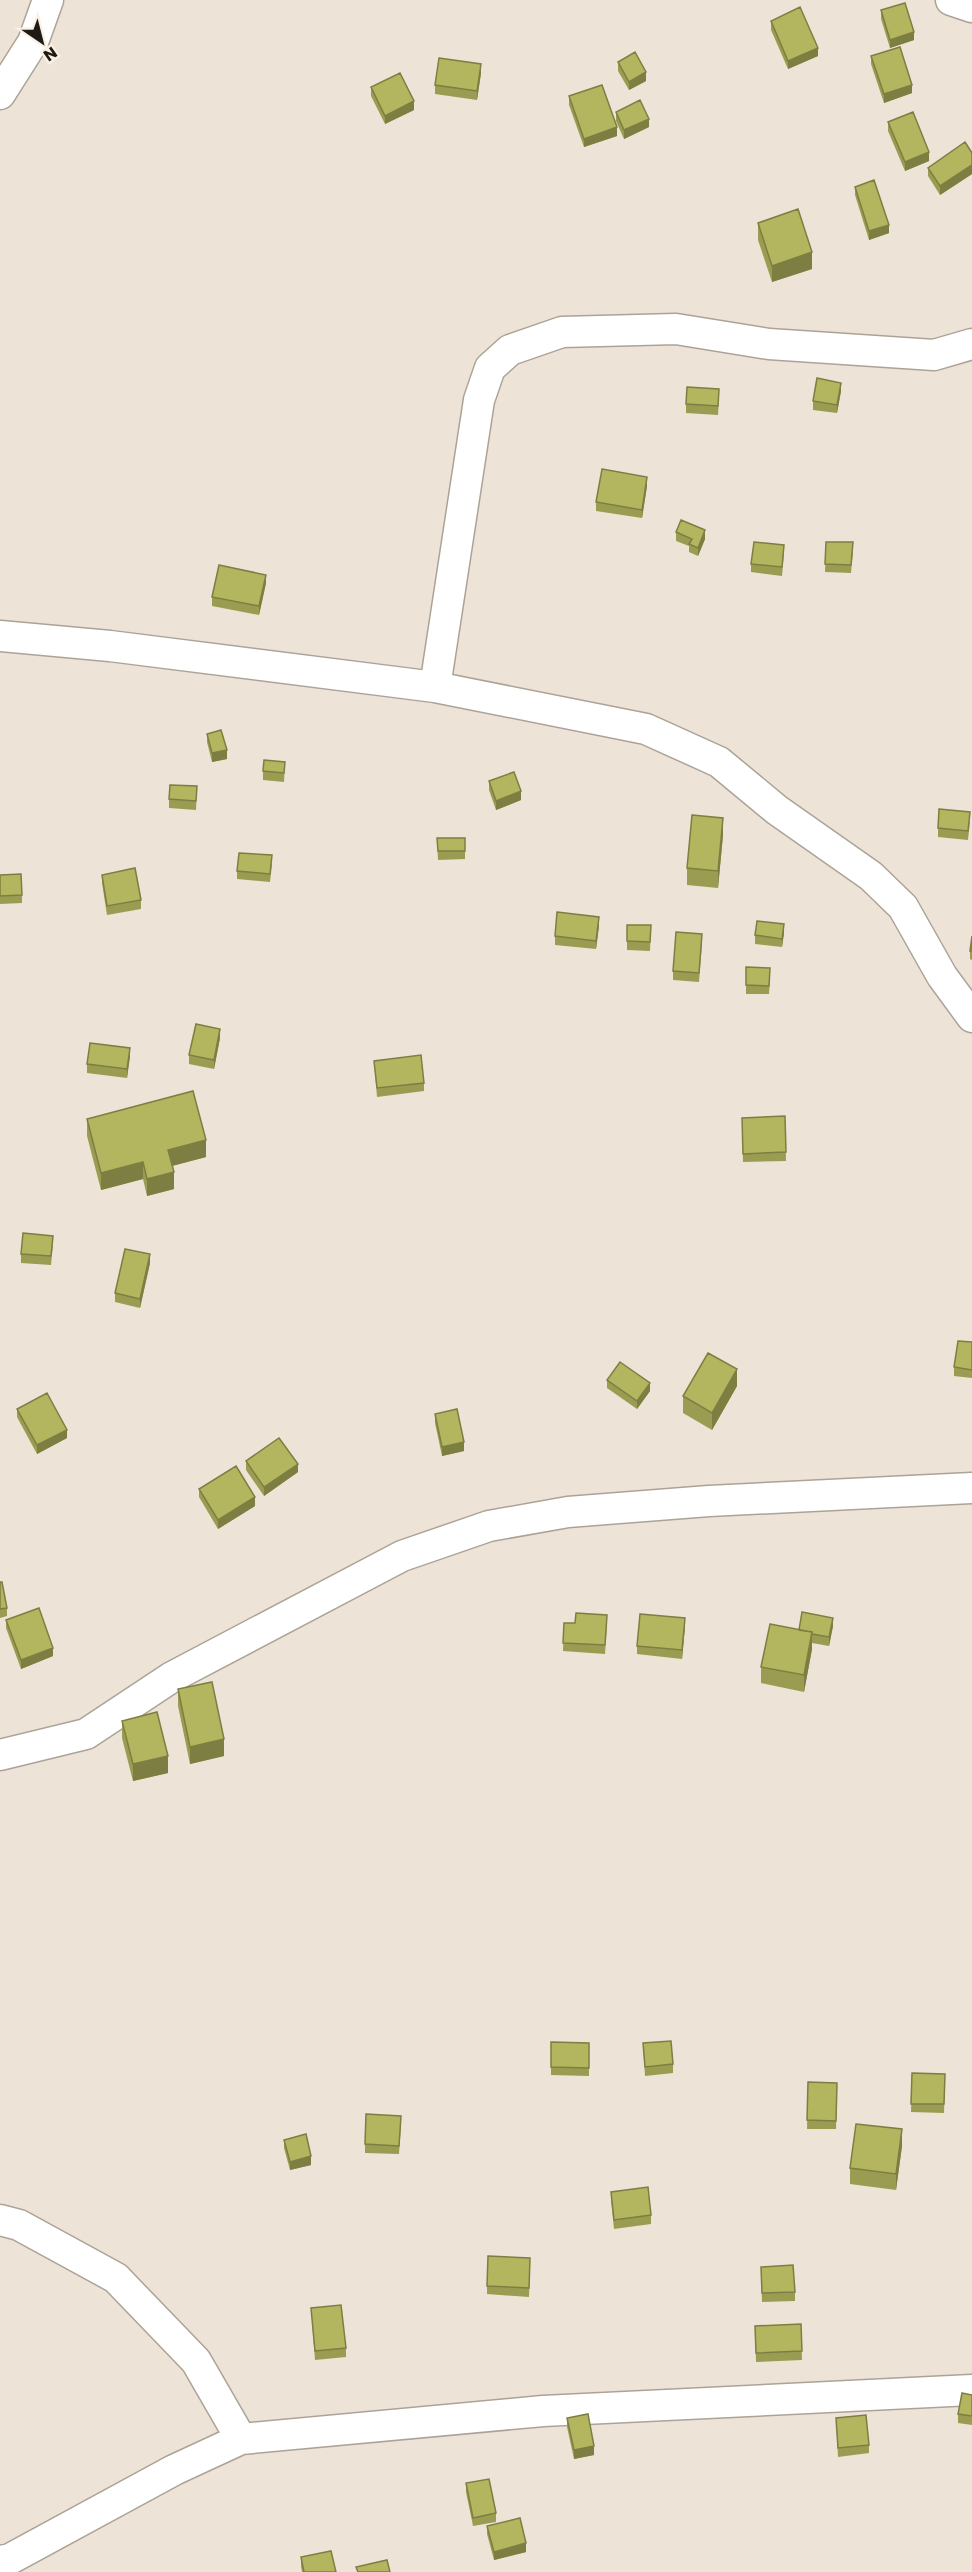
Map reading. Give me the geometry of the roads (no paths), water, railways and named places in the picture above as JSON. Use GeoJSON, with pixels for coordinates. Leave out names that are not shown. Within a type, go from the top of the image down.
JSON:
{"type":"FeatureCollection","features":[{"type":"Feature","properties":{"kind":"street"},"geometry":{"type":"LineString","coordinates":[[0,94],[33,42],[48,0]]}},
{"type":"Feature","properties":{"kind":"street"},"geometry":{"type":"LineString","coordinates":[[951,0],[972,7]]}},
{"type":"Feature","properties":{"kind":"street"},"geometry":{"type":"LineString","coordinates":[[435,687],[479,400],[490,368],[510,350],[562,332],[676,329],[769,344],[934,355],[972,344]]}},
{"type":"Feature","properties":{"kind":"street"},"geometry":{"type":"LineString","coordinates":[[0,636],[110,646],[435,687],[646,729],[719,762],[777,810],[872,876],[903,907],[942,976],[972,1017]]}},
{"type":"Feature","properties":{"kind":"street"},"geometry":{"type":"LineString","coordinates":[[0,1755],[86,1734],[172,1677],[391,1561],[489,1526],[568,1512],[972,1488]]}},
{"type":"Feature","properties":{"kind":"street"},"geometry":{"type":"LineString","coordinates":[[0,2220],[19,2224],[116,2278],[196,2361],[241,2439]]}},
{"type":"Feature","properties":{"kind":"street"},"geometry":{"type":"LineString","coordinates":[[0,2562],[10,2559],[174,2470],[241,2439],[543,2410],[972,2390]]}}]}
